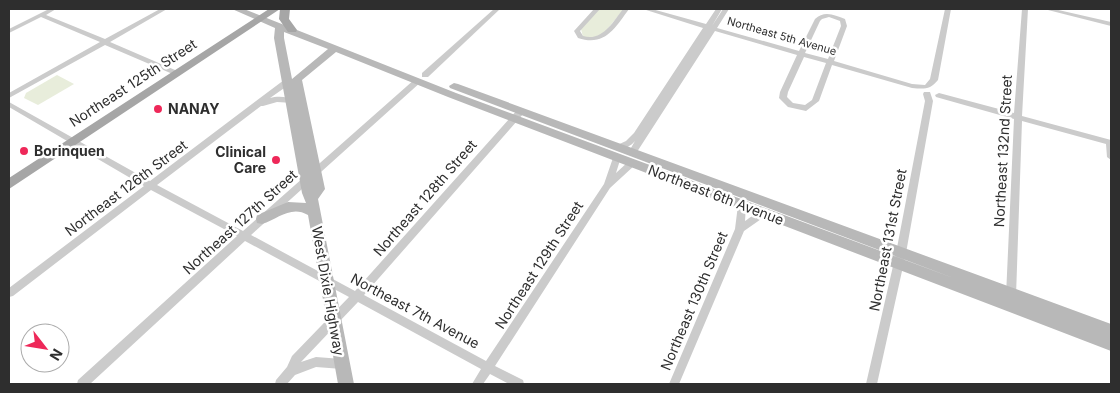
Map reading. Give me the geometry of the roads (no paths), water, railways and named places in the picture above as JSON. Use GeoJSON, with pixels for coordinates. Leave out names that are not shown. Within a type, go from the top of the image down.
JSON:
{"type":"FeatureCollection","features":[{"type":"Feature","properties":{"kind":"main road","name":"Northeast 6th Avenue"},"geometry":{"type":"LineString","coordinates":[[236,9],[322,42],[334,49],[421,78],[442,82],[596,150],[618,153]]}},
{"type":"Feature","properties":{"kind":"main road","name":"Northeast 125th Street"},"geometry":{"type":"LineString","coordinates":[[9,184],[275,9]]}},
{"type":"Feature","properties":{"kind":"main road"},"geometry":{"type":"LineString","coordinates":[[285,9],[284,19],[292,30]]}},
{"type":"Feature","properties":{"kind":"main road","name":"West Dixie Highway"},"geometry":{"type":"LineString","coordinates":[[280,26],[278,38],[292,80],[310,176],[308,193],[312,198],[325,281],[346,384]]}},
{"type":"Feature","properties":{"kind":"main road","name":"Northeast 6th Avenue"},"geometry":{"type":"LineString","coordinates":[[322,42],[337,42],[421,78],[632,158],[742,205],[1111,331]]}},
{"type":"Feature","properties":{"kind":"main road","name":"Northeast 126th Street"},"geometry":{"type":"LineString","coordinates":[[292,80],[334,49]]}},
{"type":"Feature","properties":{"kind":"main road","name":"West Dixie Highway"},"geometry":{"type":"LineString","coordinates":[[292,80],[290,101],[310,176]]}},
{"type":"Feature","properties":{"kind":"main road"},"geometry":{"type":"LineString","coordinates":[[596,150],[632,158]]}},
{"type":"Feature","properties":{"kind":"main road"},"geometry":{"type":"LineString","coordinates":[[618,153],[660,164]]}},
{"type":"Feature","properties":{"kind":"main road","name":"Northeast 6th Avenue"},"geometry":{"type":"LineString","coordinates":[[632,158],[660,164],[900,258],[1111,344]]}},
{"type":"Feature","properties":{"kind":"main road"},"geometry":{"type":"LineString","coordinates":[[262,219],[293,206],[304,206],[314,212]]}},
{"type":"Feature","properties":{"kind":"street"},"geometry":{"type":"LineString","coordinates":[[9,31],[53,9]]}},
{"type":"Feature","properties":{"kind":"street"},"geometry":{"type":"LineString","coordinates":[[9,96],[164,9]]}},
{"type":"Feature","properties":{"kind":"street","name":"Northeast 127th Street"},"geometry":{"type":"LineString","coordinates":[[82,384],[262,219],[497,9]]}},
{"type":"Feature","properties":{"kind":"street"},"geometry":{"type":"LineString","coordinates":[[597,9],[577,31],[580,37],[587,40],[600,38],[626,9]]}},
{"type":"Feature","properties":{"kind":"street","name":"Northeast 5th Avenue"},"geometry":{"type":"LineString","coordinates":[[646,9],[1110,143]]}},
{"type":"Feature","properties":{"kind":"street","name":"Northeast 129th Street"},"geometry":{"type":"LineString","coordinates":[[477,384],[607,186],[632,158],[720,9]]}},
{"type":"Feature","properties":{"kind":"street","name":"Northeast 129th Street"},"geometry":{"type":"LineString","coordinates":[[607,186],[618,153],[637,135],[711,27],[726,9]]}},
{"type":"Feature","properties":{"kind":"street","name":"Northeast 131st Street"},"geometry":{"type":"LineString","coordinates":[[872,384],[900,258],[948,9]]}},
{"type":"Feature","properties":{"kind":"street","name":"Northeast 132nd Street"},"geometry":{"type":"LineString","coordinates":[[1011,296],[1018,117],[1025,9]]}},
{"type":"Feature","properties":{"kind":"street"},"geometry":{"type":"LineString","coordinates":[[1047,9],[1111,24]]}},
{"type":"Feature","properties":{"kind":"street"},"geometry":{"type":"LineString","coordinates":[[41,15],[178,73]]}},
{"type":"Feature","properties":{"kind":"street"},"geometry":{"type":"LineString","coordinates":[[826,15],[843,20],[845,24],[814,104],[806,108],[794,106],[785,101],[783,96],[802,54],[818,18],[826,15]]}},
{"type":"Feature","properties":{"kind":"street","name":"Northeast 126th Street"},"geometry":{"type":"LineString","coordinates":[[9,293],[292,80]]}},
{"type":"Feature","properties":{"kind":"street","name":"Northeast 126th Street"},"geometry":{"type":"LineString","coordinates":[[260,104],[276,99],[290,101]]}},
{"type":"Feature","properties":{"kind":"street","name":"Northeast 7th Avenue"},"geometry":{"type":"LineString","coordinates":[[9,104],[152,186],[282,254],[325,281],[357,296],[520,384]]}},
{"type":"Feature","properties":{"kind":"street","name":"Northeast 128th Street"},"geometry":{"type":"LineString","coordinates":[[280,384],[291,371],[296,360],[357,296],[518,115]]}},
{"type":"Feature","properties":{"kind":"street"},"geometry":{"type":"LineString","coordinates":[[1110,143],[1111,157]]}},
{"type":"Feature","properties":{"kind":"street","name":"Northeast 130th Street"},"geometry":{"type":"LineString","coordinates":[[674,384],[740,229],[742,205]]}},
{"type":"Feature","properties":{"kind":"street","name":"Northeast 130th Street"},"geometry":{"type":"LineString","coordinates":[[740,229],[764,213]]}},
{"type":"Feature","properties":{"kind":"street","name":"Northeast 128th Street"},"geometry":{"type":"LineString","coordinates":[[291,371],[316,362],[342,364]]}},
{"type":"Feature","properties":{"kind":"place","name":"NANAY"},"geometry":{"type":"Point","coordinates":[158,109]}},
{"type":"Feature","properties":{"kind":"place","name":"Borinquen"},"geometry":{"type":"Point","coordinates":[24,151]}},
{"type":"Feature","properties":{"kind":"place","name":"Clinical Care"},"geometry":{"type":"Point","coordinates":[276,160]}}]}
